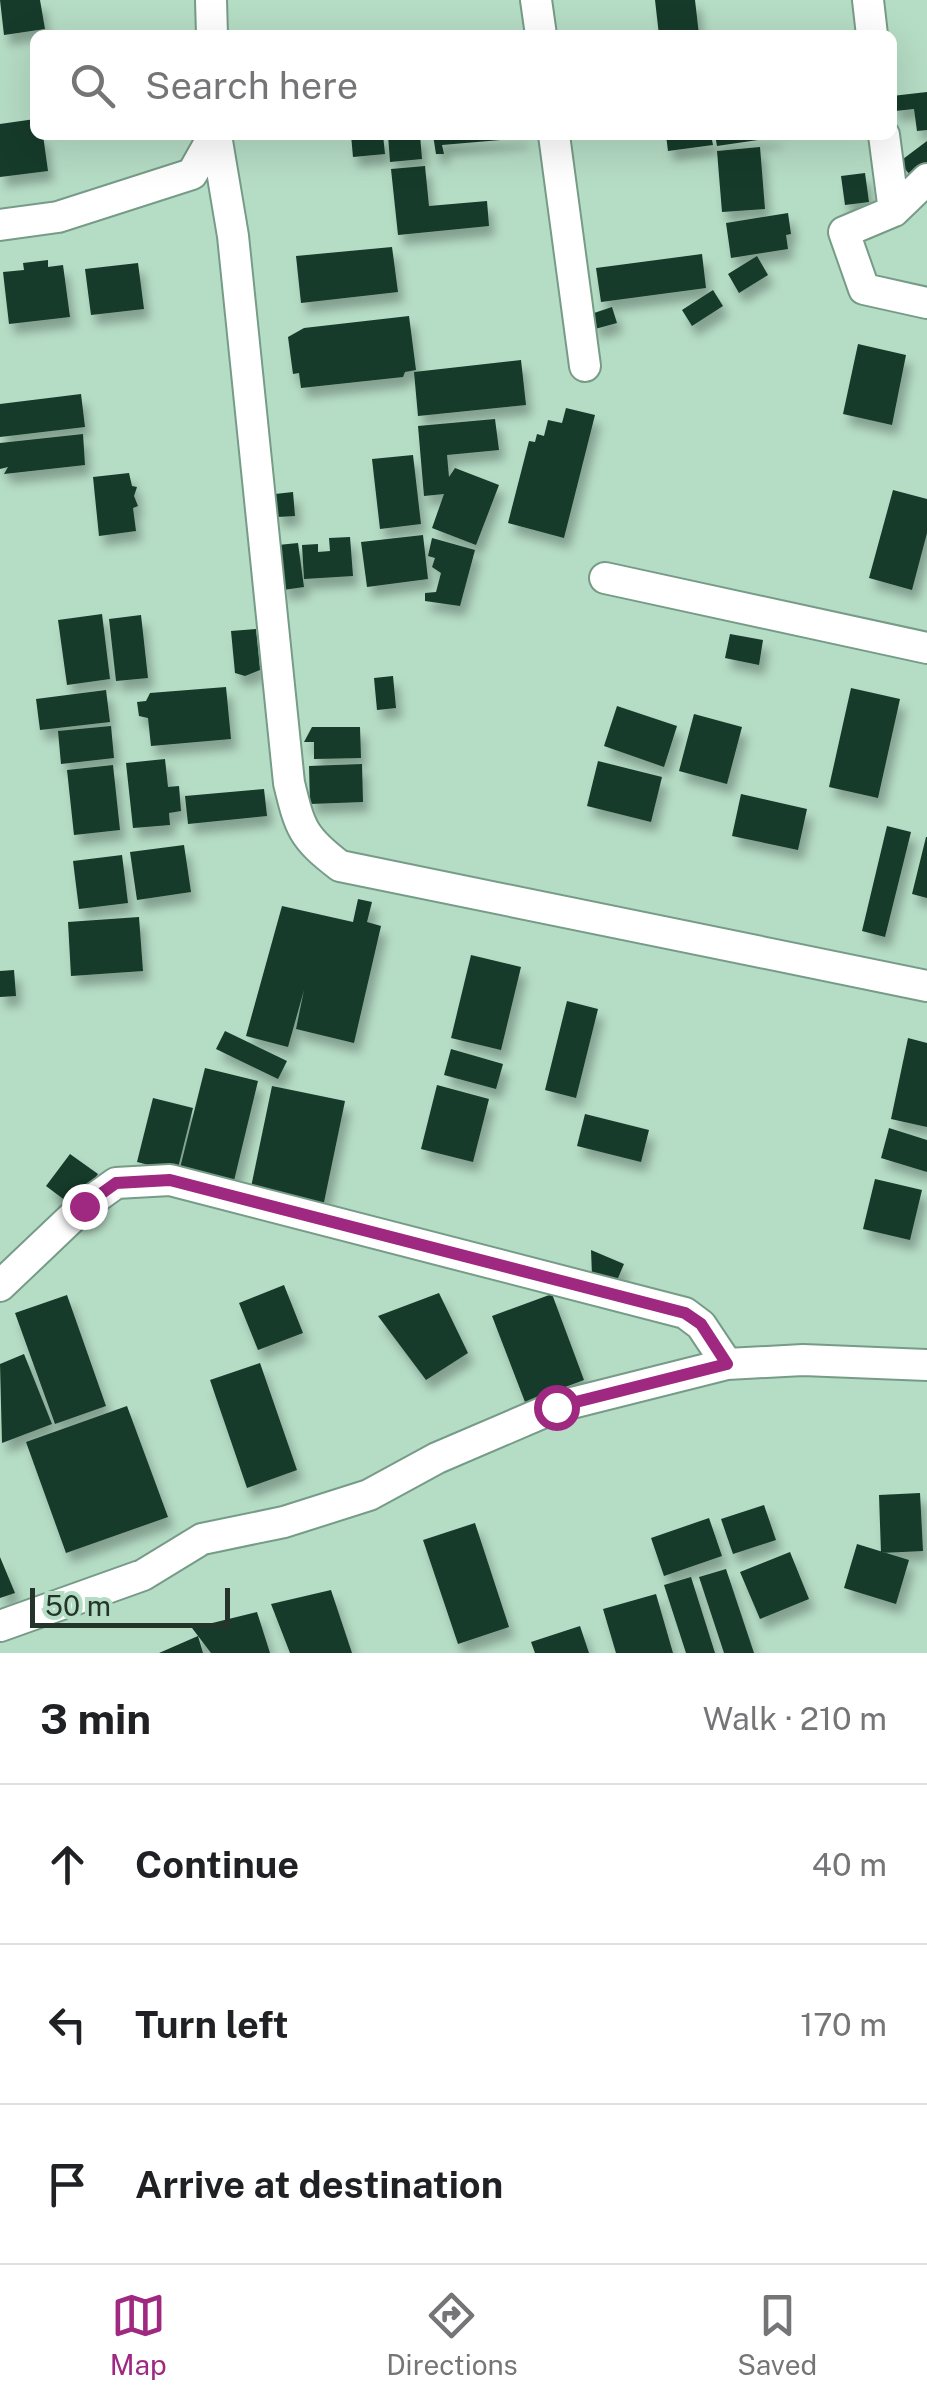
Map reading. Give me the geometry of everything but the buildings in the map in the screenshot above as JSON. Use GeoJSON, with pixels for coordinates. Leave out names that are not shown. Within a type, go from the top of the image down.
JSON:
{"type":"FeatureCollection","features":[{"type":"Feature","properties":{"kind":"street"},"geometry":{"type":"LineString","coordinates":[[211,0],[212,30]]}},
{"type":"Feature","properties":{"kind":"street"},"geometry":{"type":"LineString","coordinates":[[536,0],[540,30]]}},
{"type":"Feature","properties":{"kind":"street"},"geometry":{"type":"LineString","coordinates":[[868,0],[871,30]]}},
{"type":"Feature","properties":{"kind":"street"},"geometry":{"type":"LineString","coordinates":[[0,225],[58,217],[192,174],[212,140]]}},
{"type":"Feature","properties":{"kind":"street"},"geometry":{"type":"LineString","coordinates":[[216,140],[235,254],[289,782],[298,820],[312,846],[340,866],[927,986]]}},
{"type":"Feature","properties":{"kind":"street"},"geometry":{"type":"LineString","coordinates":[[555,140],[585,366]]}},
{"type":"Feature","properties":{"kind":"street"},"geometry":{"type":"LineString","coordinates":[[885,140],[894,211]]}},
{"type":"Feature","properties":{"kind":"street"},"geometry":{"type":"LineString","coordinates":[[192,174],[226,200]]}},
{"type":"Feature","properties":{"kind":"street"},"geometry":{"type":"LineString","coordinates":[[927,179],[894,211],[844,232],[864,289],[927,303]]}},
{"type":"Feature","properties":{"kind":"street"},"geometry":{"type":"LineString","coordinates":[[605,578],[927,648]]}},
{"type":"Feature","properties":{"kind":"street"},"geometry":{"type":"LineString","coordinates":[[0,1286],[84,1206],[116,1183],[170,1180],[685,1313],[701,1324],[727,1364]]}},
{"type":"Feature","properties":{"kind":"street"},"geometry":{"type":"LineString","coordinates":[[0,1626],[143,1575],[202,1539],[284,1522],[369,1495],[438,1458],[556,1407],[727,1364],[803,1360],[927,1365]]}},
{"type":"Feature","properties":{"kind":"route"},"geometry":{"type":"LineString","coordinates":[[84,1206],[116,1183],[170,1180],[685,1313],[701,1324],[727,1364],[556,1407]]}}]}
